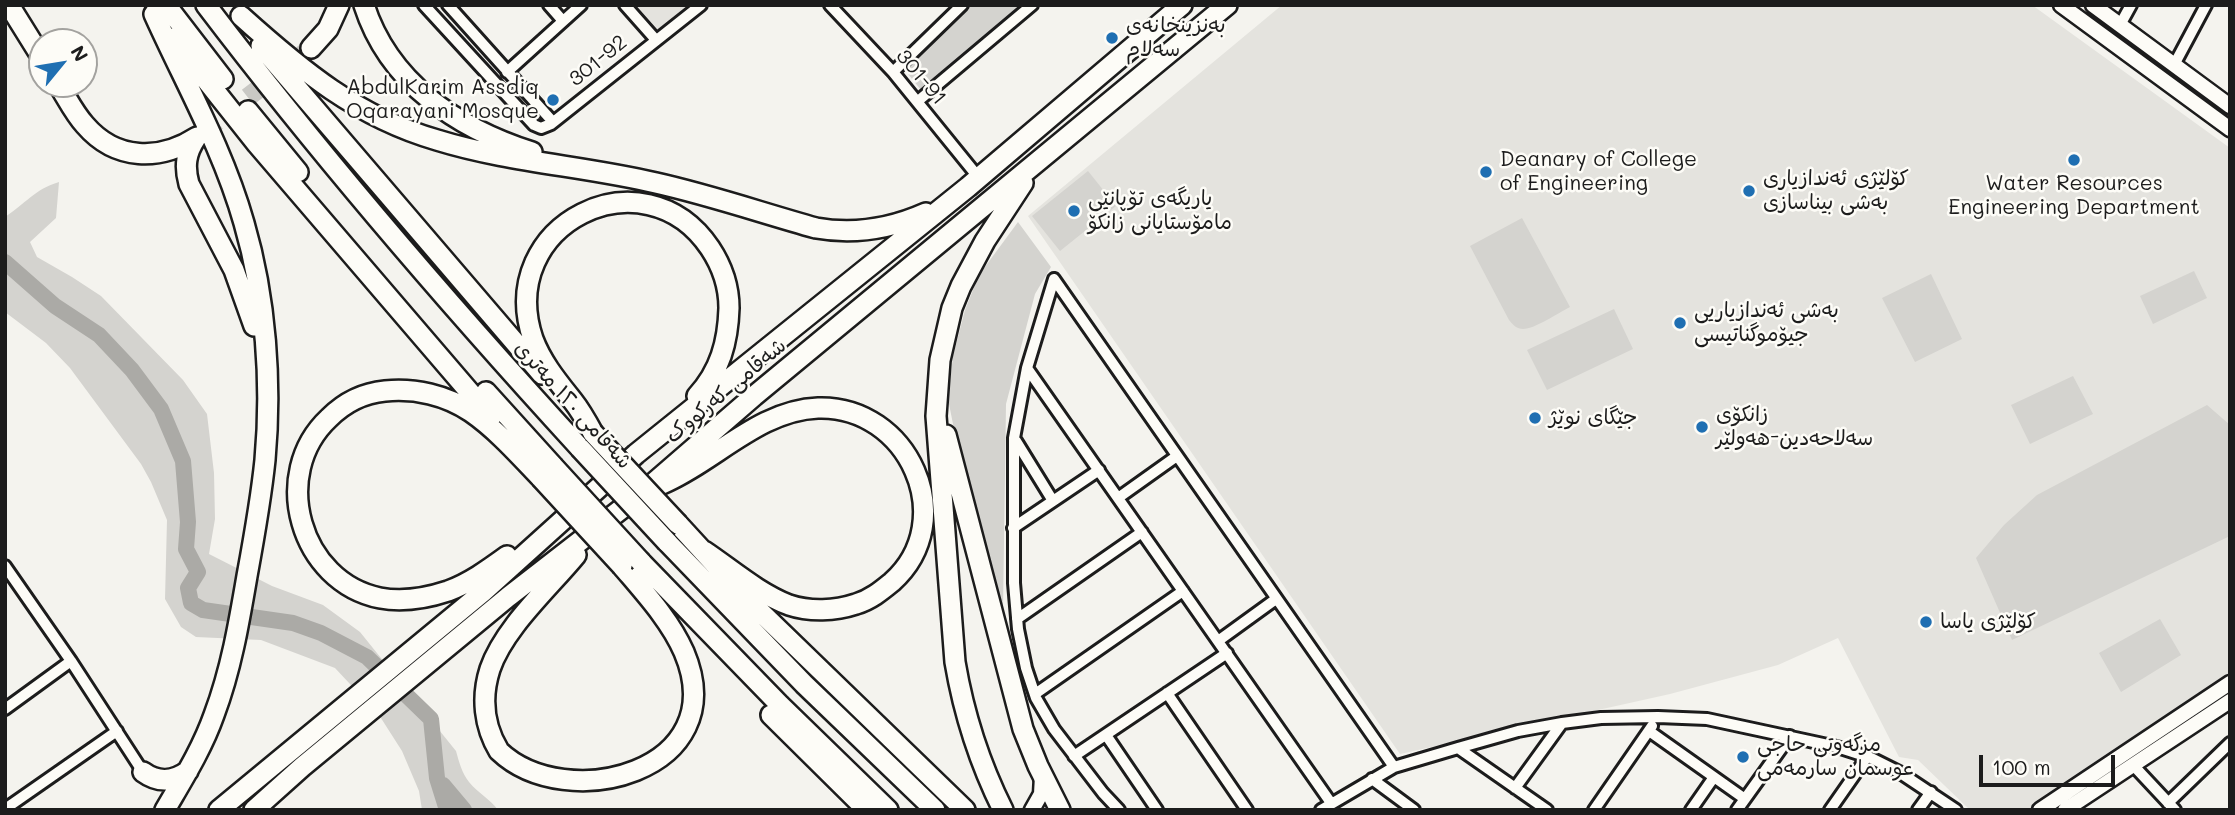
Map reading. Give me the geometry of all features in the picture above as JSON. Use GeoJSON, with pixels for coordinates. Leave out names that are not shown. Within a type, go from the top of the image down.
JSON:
{"type":"FeatureCollection","features":[{"type":"Feature","properties":{"kind":"highway"},"geometry":{"type":"LineString","coordinates":[[9,5],[28,36]]}},
{"type":"Feature","properties":{"kind":"highway","name":"شەقامی ١٢٠ مەتری"},"geometry":{"type":"LineString","coordinates":[[206,5],[318,147],[534,398],[587,440],[667,542],[785,664],[935,810]]}},
{"type":"Feature","properties":{"kind":"highway"},"geometry":{"type":"LineString","coordinates":[[311,48],[328,29],[339,5]]}},
{"type":"Feature","properties":{"kind":"highway"},"geometry":{"type":"LineString","coordinates":[[364,5],[381,44],[402,74],[425,96],[450,114],[486,134],[520,148],[624,176]]}},
{"type":"Feature","properties":{"kind":"highway","name":"شەقامی کەرکووک"},"geometry":{"type":"LineString","coordinates":[[254,810],[295,760],[636,454],[979,178],[1182,5]]}},
{"type":"Feature","properties":{"kind":"highway","name":"شەقامی کەرکووک"},"geometry":{"type":"LineString","coordinates":[[219,810],[295,760],[463,635],[642,493],[754,396],[1227,5]]}},
{"type":"Feature","properties":{"kind":"highway"},"geometry":{"type":"LineString","coordinates":[[156,8],[228,174],[245,224],[264,328],[267,416],[265,460],[231,657],[214,717],[188,771],[165,810]]}},
{"type":"Feature","properties":{"kind":"highway"},"geometry":{"type":"LineString","coordinates":[[156,8],[252,116],[547,472],[654,592],[867,810]]}},
{"type":"Feature","properties":{"kind":"highway"},"geometry":{"type":"LineString","coordinates":[[237,10],[257,41],[289,81],[587,440],[678,524],[745,597],[965,810]]}},
{"type":"Feature","properties":{"kind":"highway"},"geometry":{"type":"LineString","coordinates":[[237,10],[313,78],[349,101],[401,128],[467,149],[658,183],[834,231],[863,231],[889,227],[945,205]]}},
{"type":"Feature","properties":{"kind":"highway"},"geometry":{"type":"LineString","coordinates":[[67,98],[84,124],[98,137],[115,147],[134,153],[160,153],[177,148],[199,136],[186,156],[186,175],[242,289],[255,328],[266,380]]}},
{"type":"Feature","properties":{"kind":"highway"},"geometry":{"type":"LineString","coordinates":[[1003,810],[973,741],[960,694],[955,662],[936,416],[938,379],[952,308],[985,242],[1034,165]]}},
{"type":"Feature","properties":{"kind":"highway"},"geometry":{"type":"LineString","coordinates":[[587,440],[575,404],[551,373],[534,341],[526,307],[529,277],[547,242],[566,222],[603,205],[633,203],[662,209],[681,220],[708,246],[727,287],[729,320],[723,353],[708,384],[636,454]]}},
{"type":"Feature","properties":{"kind":"highway"},"geometry":{"type":"LineString","coordinates":[[938,379],[948,446],[1023,729],[1060,810]]}},
{"type":"Feature","properties":{"kind":"highway"},"geometry":{"type":"LineString","coordinates":[[547,472],[461,406],[426,393],[378,391],[349,402],[329,417],[316,433],[300,467],[297,504],[307,539],[318,558],[335,576],[368,594],[404,600],[433,595],[463,585],[552,527],[582,502]]}},
{"type":"Feature","properties":{"kind":"highway"},"geometry":{"type":"LineString","coordinates":[[642,493],[696,467],[771,420],[791,412],[818,408],[858,415],[885,430],[906,453],[914,468],[921,489],[923,519],[916,548],[901,574],[877,594],[848,607],[819,610],[790,605],[768,596],[704,551]]}},
{"type":"Feature","properties":{"kind":"highway"},"geometry":{"type":"LineString","coordinates":[[545,793],[510,769],[497,748],[488,727],[485,706],[488,679],[506,639],[601,525]]}},
{"type":"Feature","properties":{"kind":"highway"},"geometry":{"type":"LineString","coordinates":[[631,564],[649,599],[678,639],[687,660],[692,684],[692,707],[682,743],[667,765],[638,789]]}},
{"type":"Feature","properties":{"kind":"highway"},"geometry":{"type":"LineString","coordinates":[[631,564],[888,810]]}},
{"type":"Feature","properties":{"kind":"highway"},"geometry":{"type":"LineString","coordinates":[[143,772],[162,780],[176,779],[188,771]]}},
{"type":"Feature","properties":{"kind":"highway"},"geometry":{"type":"LineString","coordinates":[[143,772],[155,795],[158,810]]}},
{"type":"Feature","properties":{"kind":"street"},"geometry":{"type":"LineString","coordinates":[[424,5],[534,125],[545,127],[553,122],[448,5]]}},
{"type":"Feature","properties":{"kind":"street"},"geometry":{"type":"LineString","coordinates":[[549,5],[563,21]]}},
{"type":"Feature","properties":{"kind":"street"},"geometry":{"type":"LineString","coordinates":[[507,72],[581,5]]}},
{"type":"Feature","properties":{"kind":"street"},"geometry":{"type":"LineString","coordinates":[[625,5],[656,40]]}},
{"type":"Feature","properties":{"kind":"street","name":"301-92"},"geometry":{"type":"LineString","coordinates":[[553,122],[701,5]]}},
{"type":"Feature","properties":{"kind":"street","name":"301-91"},"geometry":{"type":"LineString","coordinates":[[830,5],[894,72],[979,178]]}},
{"type":"Feature","properties":{"kind":"street"},"geometry":{"type":"LineString","coordinates":[[918,101],[1032,5]]}},
{"type":"Feature","properties":{"kind":"street"},"geometry":{"type":"LineString","coordinates":[[2061,5],[2230,129]]}},
{"type":"Feature","properties":{"kind":"street"},"geometry":{"type":"LineString","coordinates":[[2093,5],[2229,102]]}},
{"type":"Feature","properties":{"kind":"street"},"geometry":{"type":"LineString","coordinates":[[2120,25],[2131,5]]}},
{"type":"Feature","properties":{"kind":"street"},"geometry":{"type":"LineString","coordinates":[[2174,65],[2206,5]]}},
{"type":"Feature","properties":{"kind":"street"},"geometry":{"type":"LineString","coordinates":[[894,72],[955,8]]}},
{"type":"Feature","properties":{"kind":"street"},"geometry":{"type":"LineString","coordinates":[[1119,810],[1054,729],[1035,694],[1026,668],[1017,619],[1013,528],[1014,438],[1027,368],[1054,279],[1394,767]]}},
{"type":"Feature","properties":{"kind":"street"},"geometry":{"type":"LineString","coordinates":[[1027,368],[1331,803]]}},
{"type":"Feature","properties":{"kind":"street"},"geometry":{"type":"LineString","coordinates":[[1014,438],[1053,500]]}},
{"type":"Feature","properties":{"kind":"street"},"geometry":{"type":"LineString","coordinates":[[1118,498],[1177,456]]}},
{"type":"Feature","properties":{"kind":"street"},"geometry":{"type":"LineString","coordinates":[[1013,528],[1098,470]]}},
{"type":"Feature","properties":{"kind":"street"},"geometry":{"type":"LineString","coordinates":[[1017,619],[1142,532]]}},
{"type":"Feature","properties":{"kind":"street"},"geometry":{"type":"LineString","coordinates":[[5,566],[143,772]]}},
{"type":"Feature","properties":{"kind":"street"},"geometry":{"type":"LineString","coordinates":[[1035,694],[1183,590]]}},
{"type":"Feature","properties":{"kind":"street"},"geometry":{"type":"LineString","coordinates":[[1218,641],[1276,599]]}},
{"type":"Feature","properties":{"kind":"street"},"geometry":{"type":"LineString","coordinates":[[1074,756],[1227,653]]}},
{"type":"Feature","properties":{"kind":"street"},"geometry":{"type":"LineString","coordinates":[[5,709],[71,661]]}},
{"type":"Feature","properties":{"kind":"street"},"geometry":{"type":"LineString","coordinates":[[2040,810],[2230,683]]}},
{"type":"Feature","properties":{"kind":"street"},"geometry":{"type":"LineString","coordinates":[[1167,693],[1247,810]]}},
{"type":"Feature","properties":{"kind":"street"},"geometry":{"type":"LineString","coordinates":[[2068,809],[2230,701]]}},
{"type":"Feature","properties":{"kind":"street"},"geometry":{"type":"LineString","coordinates":[[1321,810],[1394,767],[1458,748],[1562,723],[1601,718],[1658,717],[1707,719],[1837,747],[1899,772],[1956,810]]}},
{"type":"Feature","properties":{"kind":"street"},"geometry":{"type":"LineString","coordinates":[[1594,810],[1658,717]]}},
{"type":"Feature","properties":{"kind":"street"},"geometry":{"type":"LineString","coordinates":[[1516,788],[1562,723]]}},
{"type":"Feature","properties":{"kind":"street"},"geometry":{"type":"LineString","coordinates":[[1649,731],[1745,799]]}},
{"type":"Feature","properties":{"kind":"street"},"geometry":{"type":"LineString","coordinates":[[5,809],[117,732]]}},
{"type":"Feature","properties":{"kind":"street"},"geometry":{"type":"LineString","coordinates":[[1106,734],[1157,810]]}},
{"type":"Feature","properties":{"kind":"street"},"geometry":{"type":"LineString","coordinates":[[1737,810],[1790,736]]}},
{"type":"Feature","properties":{"kind":"street"},"geometry":{"type":"LineString","coordinates":[[2133,765],[2172,806],[2230,743]]}},
{"type":"Feature","properties":{"kind":"street"},"geometry":{"type":"LineString","coordinates":[[1458,748],[1547,810]]}},
{"type":"Feature","properties":{"kind":"street"},"geometry":{"type":"LineString","coordinates":[[1830,810],[1867,757]]}},
{"type":"Feature","properties":{"kind":"street"},"geometry":{"type":"LineString","coordinates":[[1034,810],[1041,794],[1042,775]]}},
{"type":"Feature","properties":{"kind":"street"},"geometry":{"type":"LineString","coordinates":[[1690,810],[1714,777]]}},
{"type":"Feature","properties":{"kind":"street"},"geometry":{"type":"LineString","coordinates":[[1372,779],[1414,810]]}},
{"type":"Feature","properties":{"kind":"street"},"geometry":{"type":"LineString","coordinates":[[1918,810],[1931,792]]}},
{"type":"Feature","properties":{"kind":"street"},"geometry":{"type":"LineString","coordinates":[[1034,810],[1049,810]]}},
{"type":"Feature","properties":{"kind":"shaded area"},"geometry":{"type":"Polygon","coordinates":[[[636,5],[691,5],[660,32],[636,5]]]}},
{"type":"Feature","properties":{"kind":"shaded area"},"geometry":{"type":"Polygon","coordinates":[[[972,5],[1023,5],[921,90],[904,69],[972,5]]]}},
{"type":"Feature","properties":{"kind":"shaded area","name":"زانکۆی سەلاحەدین-هەولێر"},"geometry":{"type":"Polygon","coordinates":[[[1282,5],[2032,5],[2230,148],[2230,682],[2041,810],[1970,810],[1918,760],[1899,757],[1838,638],[1778,665],[1670,694],[1400,754],[1028,216],[1282,5]]]}},
{"type":"Feature","properties":{"kind":"shaded area","name":"یاریگەی تۆپانێی مامۆستایانی زانکۆ"},"geometry":{"type":"Polygon","coordinates":[[[1088,171],[1116,206],[1060,251],[1032,216],[1088,171]]]}},
{"type":"Feature","properties":{"kind":"shaded area"},"geometry":{"type":"Polygon","coordinates":[[[59,182],[56,218],[30,242],[37,257],[101,296],[183,380],[207,414],[214,473],[215,519],[209,554],[272,586],[323,605],[360,632],[456,751],[469,782],[498,810],[422,810],[419,791],[402,751],[379,715],[335,668],[261,640],[196,637],[181,627],[165,599],[167,520],[141,464],[70,368],[46,343],[5,312],[5,217],[37,193],[59,182]]]}},
{"type":"Feature","properties":{"kind":"shaded area"},"geometry":{"type":"Polygon","coordinates":[[[1522,218],[1570,307],[1540,324],[1523,329],[1509,320],[1470,246],[1522,218]]]}},
{"type":"Feature","properties":{"kind":"shaded area"},"geometry":{"type":"Polygon","coordinates":[[[1018,222],[1051,267],[1035,294],[1006,404],[1003,610],[997,606],[960,459],[948,399],[953,356],[965,310],[979,275],[1018,222]]]}},
{"type":"Feature","properties":{"kind":"shaded area"},"geometry":{"type":"Polygon","coordinates":[[[2194,271],[2207,298],[2153,324],[2140,296],[2194,271]]]}},
{"type":"Feature","properties":{"kind":"shaded area"},"geometry":{"type":"Polygon","coordinates":[[[1931,274],[1962,339],[1915,362],[1882,298],[1931,274]]]}},
{"type":"Feature","properties":{"kind":"shaded area"},"geometry":{"type":"Polygon","coordinates":[[[1614,309],[1633,349],[1547,390],[1527,350],[1614,309]]]}},
{"type":"Feature","properties":{"kind":"shaded area"},"geometry":{"type":"Polygon","coordinates":[[[2073,376],[2093,414],[2030,444],[2011,405],[2073,376]]]}},
{"type":"Feature","properties":{"kind":"shaded area"},"geometry":{"type":"Polygon","coordinates":[[[2207,405],[2230,425],[2230,536],[2012,640],[1976,558],[2004,525],[2037,495],[2207,405]]]}},
{"type":"Feature","properties":{"kind":"shaded area"},"geometry":{"type":"Polygon","coordinates":[[[2160,619],[2181,655],[2121,692],[2099,653],[2160,619]]]}},
{"type":"Feature","properties":{"kind":"waterway"},"geometry":{"type":"LineString","coordinates":[[5,262],[55,306],[99,335],[132,370],[161,409],[183,461],[188,522],[186,549],[198,572],[188,588],[191,603],[203,610],[293,623],[321,633],[367,657],[431,719],[437,778],[447,810]]}},
{"type":"Feature","properties":{"kind":"waterway"},"geometry":{"type":"LineString","coordinates":[[443,785],[464,810]]}},
{"type":"Feature","properties":{"kind":"tunnel"},"geometry":{"type":"LineString","coordinates":[[202,133],[311,48]]}},
{"type":"Feature","properties":{"kind":"place","name":"بەنزینخانەی سەلام"},"geometry":{"type":"Point","coordinates":[1112,38]}},
{"type":"Feature","properties":{"kind":"place","name":"AbdulKarim Assdiq Oqarayani Mosque"},"geometry":{"type":"Point","coordinates":[553,100]}},
{"type":"Feature","properties":{"kind":"place","name":"Water Resources Engineering Department"},"geometry":{"type":"Point","coordinates":[2074,160]}},
{"type":"Feature","properties":{"kind":"place","name":"Deanary of College of Engineering"},"geometry":{"type":"Point","coordinates":[1486,172]}},
{"type":"Feature","properties":{"kind":"place","name":"کۆلێژی ئەندازیاری بەشی بیناسازی"},"geometry":{"type":"Point","coordinates":[1749,191]}},
{"type":"Feature","properties":{"kind":"place","name":"یاریگەی تۆپانێی مامۆستایانی زانکۆ"},"geometry":{"type":"Point","coordinates":[1074,211]}},
{"type":"Feature","properties":{"kind":"place","name":"بەشی ئەندازیاریی جیۆموگناتیسی"},"geometry":{"type":"Point","coordinates":[1680,323]}},
{"type":"Feature","properties":{"kind":"place","name":"جێگای نوێژ"},"geometry":{"type":"Point","coordinates":[1535,418]}},
{"type":"Feature","properties":{"kind":"place","name":"زانکۆی سەلاحەدین-هەولێر"},"geometry":{"type":"Point","coordinates":[1702,427]}},
{"type":"Feature","properties":{"kind":"place","name":"کۆلێژی یاسا"},"geometry":{"type":"Point","coordinates":[1926,622]}},
{"type":"Feature","properties":{"kind":"place","name":"مزگەوتی حاجی عوسمان سارمەمی"},"geometry":{"type":"Point","coordinates":[1743,757]}}]}
